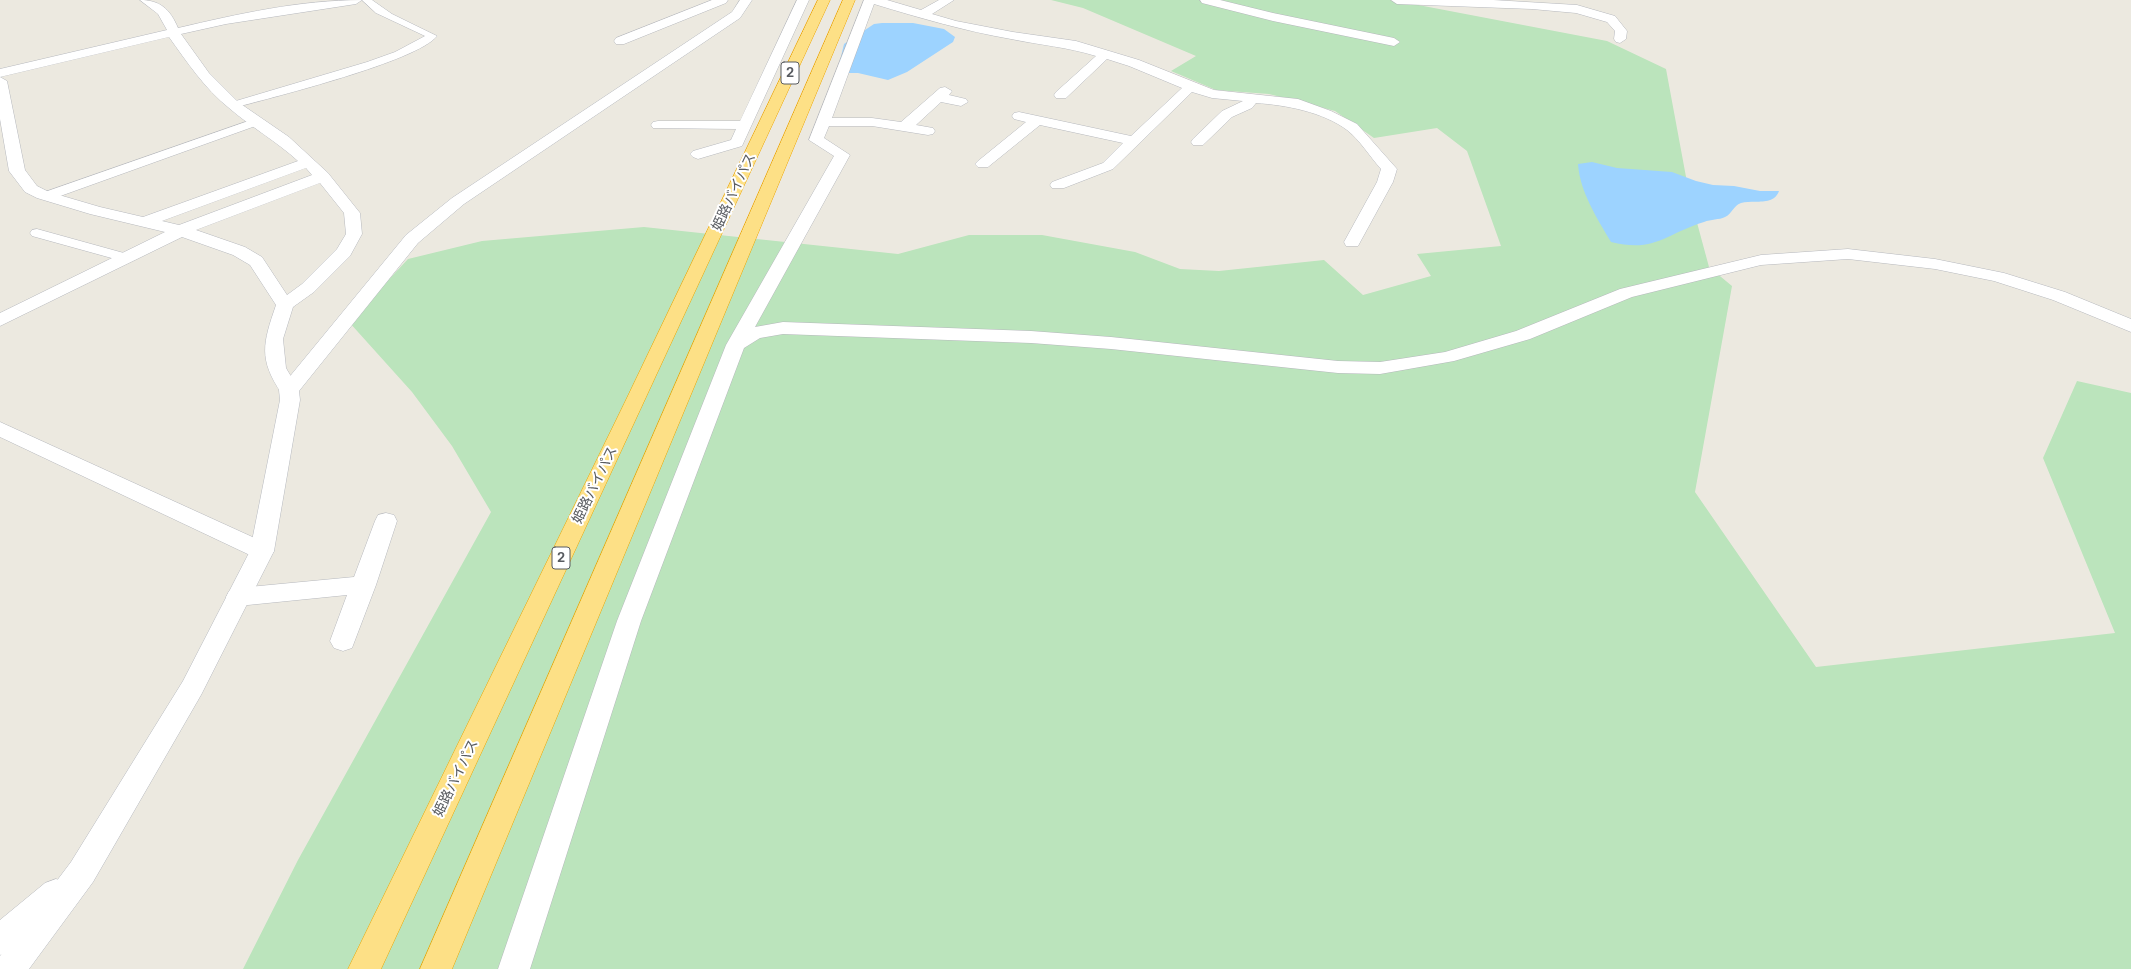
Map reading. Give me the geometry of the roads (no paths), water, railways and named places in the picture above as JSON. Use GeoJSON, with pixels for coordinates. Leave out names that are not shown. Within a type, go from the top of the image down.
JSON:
{"type":"FeatureCollection","features":[{"type":"Feature","properties":{"kind":"highway","name":"姫路バイパス"},"geometry":{"type":"LineString","coordinates":[[364,969],[631,411],[750,135],[824,0]]}},
{"type":"Feature","properties":{"kind":"highway","name":"2"},"geometry":{"type":"LineString","coordinates":[[436,969],[789,145],[849,0]]}},
{"type":"Feature","properties":{"kind":"street"},"geometry":{"type":"LineString","coordinates":[[10,969],[82,872],[192,688],[262,551],[290,400],[290,390],[276,368],[274,339],[285,305],[308,288],[344,252],[354,234],[352,213],[322,176],[284,140],[233,105],[204,76],[175,36],[174,31],[163,12],[146,0]]}},
{"type":"Feature","properties":{"kind":"street"},"geometry":{"type":"LineString","coordinates":[[0,73],[226,20],[356,0]]}},
{"type":"Feature","properties":{"kind":"street"},"geometry":{"type":"LineString","coordinates":[[620,41],[722,0]]}},
{"type":"Feature","properties":{"kind":"street"},"geometry":{"type":"LineString","coordinates":[[290,390],[412,238],[465,196],[736,15],[746,0]]}},
{"type":"Feature","properties":{"kind":"street"},"geometry":{"type":"LineString","coordinates":[[698,154],[737,143],[750,135],[803,0]]}},
{"type":"Feature","properties":{"kind":"street"},"geometry":{"type":"LineString","coordinates":[[514,969],[629,621],[736,345],[842,155],[816,140],[870,0]]}},
{"type":"Feature","properties":{"kind":"street"},"geometry":{"type":"LineString","coordinates":[[874,0],[954,24],[1013,36],[1071,44],[1134,63],[1182,82],[1190,87],[1212,94],[1292,102],[1326,114],[1352,127],[1389,169],[1385,182],[1352,242]]}},
{"type":"Feature","properties":{"kind":"street"},"geometry":{"type":"LineString","coordinates":[[923,14],[948,0]]}},
{"type":"Feature","properties":{"kind":"street"},"geometry":{"type":"LineString","coordinates":[[1206,0],[1273,18],[1394,42]]}},
{"type":"Feature","properties":{"kind":"street"},"geometry":{"type":"LineString","coordinates":[[1397,0],[1532,5],[1577,9],[1611,19],[1621,32],[1620,39]]}},
{"type":"Feature","properties":{"kind":"street"},"geometry":{"type":"LineString","coordinates":[[1082,92],[1064,92],[1106,54]]}},
{"type":"Feature","properties":{"kind":"street"},"geometry":{"type":"LineString","coordinates":[[0,81],[18,171],[31,189],[47,196],[182,231],[239,251],[256,261],[285,305]]}},
{"type":"Feature","properties":{"kind":"street"},"geometry":{"type":"LineString","coordinates":[[1058,185],[1108,166],[1190,87]]}},
{"type":"Feature","properties":{"kind":"street"},"geometry":{"type":"LineString","coordinates":[[906,126],[942,94],[961,102]]}},
{"type":"Feature","properties":{"kind":"street"},"geometry":{"type":"LineString","coordinates":[[1198,142],[1227,114],[1247,105],[1252,99]]}},
{"type":"Feature","properties":{"kind":"street"},"geometry":{"type":"LineString","coordinates":[[1019,116],[1134,140]]}},
{"type":"Feature","properties":{"kind":"street"},"geometry":{"type":"LineString","coordinates":[[983,164],[1037,120]]}},
{"type":"Feature","properties":{"kind":"street"},"geometry":{"type":"LineString","coordinates":[[823,122],[872,122],[906,126],[928,131]]}},
{"type":"Feature","properties":{"kind":"street"},"geometry":{"type":"LineString","coordinates":[[658,125],[750,135]]}},
{"type":"Feature","properties":{"kind":"street"},"geometry":{"type":"LineString","coordinates":[[145,222],[308,162]]}},
{"type":"Feature","properties":{"kind":"street"},"geometry":{"type":"LineString","coordinates":[[0,320],[195,224],[322,176]]}},
{"type":"Feature","properties":{"kind":"street"},"geometry":{"type":"LineString","coordinates":[[736,345],[754,334],[791,328],[1031,337],[1111,343],[1338,367],[1380,368],[1447,357],[1523,335],[1626,293],[1761,260],[1848,254],[1935,264],[1998,277],[2059,296],[2131,326]]}},
{"type":"Feature","properties":{"kind":"street"},"geometry":{"type":"LineString","coordinates":[[0,429],[262,551]]}},
{"type":"Feature","properties":{"kind":"street"},"geometry":{"type":"LineString","coordinates":[[343,641],[386,521]]}},
{"type":"Feature","properties":{"kind":"street"},"geometry":{"type":"LineString","coordinates":[[238,597],[364,585]]}},
{"type":"Feature","properties":{"kind":"street"},"geometry":{"type":"LineString","coordinates":[[0,940],[82,872]]}},
{"type":"Feature","properties":{"kind":"lane"},"geometry":{"type":"LineString","coordinates":[[233,105],[397,54],[428,41],[432,36],[387,15],[371,6],[367,0]]}},
{"type":"Feature","properties":{"kind":"lane"},"geometry":{"type":"LineString","coordinates":[[47,196],[258,122]]}},
{"type":"Feature","properties":{"kind":"lane"},"geometry":{"type":"LineString","coordinates":[[37,233],[126,258]]}},
{"type":"Feature","properties":{"kind":"water"},"geometry":{"type":"Polygon","coordinates":[[[913,23],[944,29],[955,37],[953,42],[907,72],[888,80],[858,73],[837,73],[844,44],[874,24],[913,23]]]}},
{"type":"Feature","properties":{"kind":"water"},"geometry":{"type":"Polygon","coordinates":[[[1592,162],[1617,168],[1672,172],[1696,181],[1713,185],[1734,186],[1760,191],[1779,191],[1776,196],[1768,201],[1741,203],[1725,217],[1707,221],[1659,241],[1649,244],[1626,245],[1611,242],[1586,195],[1579,174],[1578,164],[1592,162]]]}}]}
